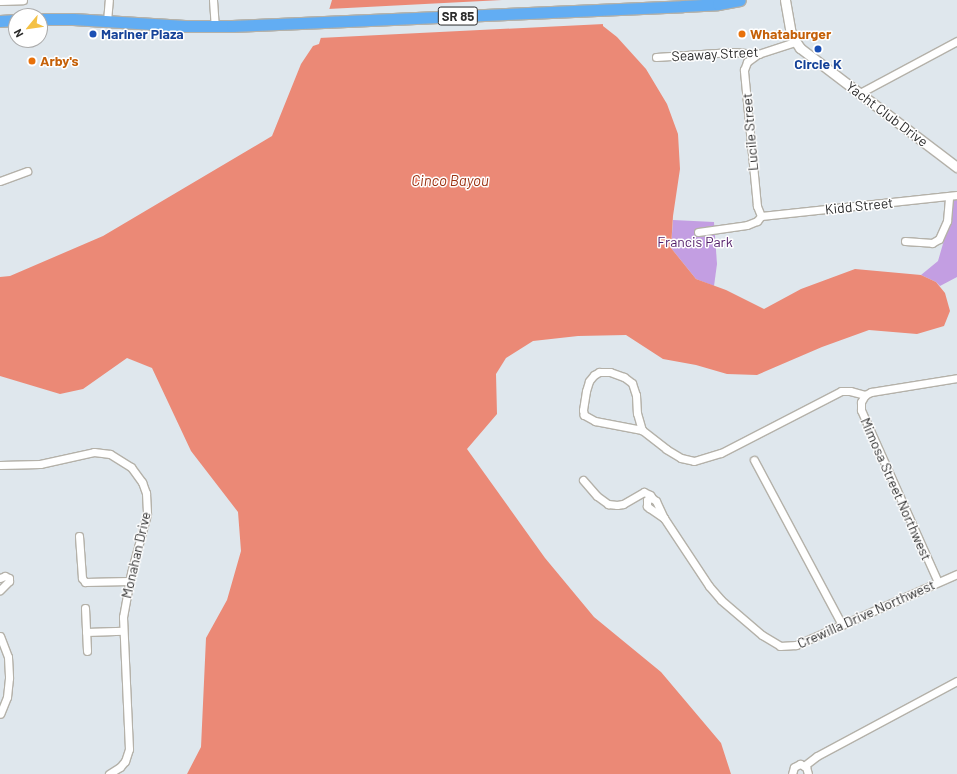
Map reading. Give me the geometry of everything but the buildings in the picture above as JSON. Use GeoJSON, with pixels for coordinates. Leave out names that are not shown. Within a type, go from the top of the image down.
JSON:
{"type":"FeatureCollection","features":[{"type":"Feature","properties":{"kind":"highway","name":"SR 85"},"geometry":{"type":"LineString","coordinates":[[48,19],[215,26],[608,9],[652,4],[718,4],[740,0]]}},
{"type":"Feature","properties":{"kind":"main road","name":"Yacht Club Drive"},"geometry":{"type":"LineString","coordinates":[[785,0],[791,35],[800,48],[957,167]]}},
{"type":"Feature","properties":{"kind":"street"},"geometry":{"type":"LineString","coordinates":[[0,1],[23,0]]}},
{"type":"Feature","properties":{"kind":"street"},"geometry":{"type":"LineString","coordinates":[[107,21],[109,0]]}},
{"type":"Feature","properties":{"kind":"street"},"geometry":{"type":"LineString","coordinates":[[213,0],[215,26]]}},
{"type":"Feature","properties":{"kind":"street"},"geometry":{"type":"LineString","coordinates":[[860,93],[957,41]]}},
{"type":"Feature","properties":{"kind":"street","name":"Seaway Street"},"geometry":{"type":"LineString","coordinates":[[656,57],[732,52],[759,54],[796,42]]}},
{"type":"Feature","properties":{"kind":"street","name":"Lucile Street"},"geometry":{"type":"LineString","coordinates":[[759,54],[747,62],[744,70],[757,206],[761,216]]}},
{"type":"Feature","properties":{"kind":"street"},"geometry":{"type":"LineString","coordinates":[[0,181],[27,171]]}},
{"type":"Feature","properties":{"kind":"street"},"geometry":{"type":"LineString","coordinates":[[905,241],[928,244],[936,242],[943,232],[947,221],[949,204],[953,196]]}},
{"type":"Feature","properties":{"kind":"street","name":"Kidd Street"},"geometry":{"type":"LineString","coordinates":[[761,216],[953,196]]}},
{"type":"Feature","properties":{"kind":"street"},"geometry":{"type":"LineString","coordinates":[[698,232],[752,224],[761,216]]}},
{"type":"Feature","properties":{"kind":"street"},"geometry":{"type":"LineString","coordinates":[[642,430],[637,413],[636,395],[632,383],[624,377],[610,372],[599,372],[594,375],[589,381],[586,391],[583,410],[584,415],[595,421],[642,430],[666,449],[681,458],[694,461],[704,460],[722,453],[841,391],[850,391],[865,395],[871,392],[957,378]]}},
{"type":"Feature","properties":{"kind":"street","name":"Mimosa Street Northwest"},"geometry":{"type":"LineString","coordinates":[[865,395],[861,402],[861,410],[938,582]]}},
{"type":"Feature","properties":{"kind":"street","name":"Monahan Drive"},"geometry":{"type":"LineString","coordinates":[[0,465],[40,464],[94,452],[113,456],[131,467],[142,482],[147,504],[147,514],[129,581],[124,607],[123,631],[129,749],[125,761],[120,767],[109,774]]}},
{"type":"Feature","properties":{"kind":"street"},"geometry":{"type":"LineString","coordinates":[[754,460],[842,625]]}},
{"type":"Feature","properties":{"kind":"street","name":"Crewilla Drive Northwest"},"geometry":{"type":"LineString","coordinates":[[583,480],[597,496],[608,504],[617,506],[623,504],[644,492],[650,495],[656,501],[664,518],[718,597],[772,643],[785,647],[796,646],[957,574]]}},
{"type":"Feature","properties":{"kind":"street"},"geometry":{"type":"LineString","coordinates":[[80,536],[82,578],[85,582],[129,581]]}},
{"type":"Feature","properties":{"kind":"street"},"geometry":{"type":"LineString","coordinates":[[0,578],[5,576],[10,580],[0,590]]}},
{"type":"Feature","properties":{"kind":"street"},"geometry":{"type":"LineString","coordinates":[[85,608],[87,651]]}},
{"type":"Feature","properties":{"kind":"street"},"geometry":{"type":"LineString","coordinates":[[86,632],[123,631]]}},
{"type":"Feature","properties":{"kind":"street"},"geometry":{"type":"LineString","coordinates":[[0,636],[8,657],[9,678],[7,697],[0,714]]}},
{"type":"Feature","properties":{"kind":"street"},"geometry":{"type":"LineString","coordinates":[[792,774],[793,768],[796,765],[804,766],[818,756],[957,681]]}},
{"type":"Feature","properties":{"kind":"street"},"geometry":{"type":"LineString","coordinates":[[804,766],[808,774]]}},
{"type":"Feature","properties":{"kind":"green space"},"geometry":{"type":"Polygon","coordinates":[[[957,197],[957,277],[940,286],[936,282],[921,275],[938,261],[951,216],[953,198],[957,197]]]}},
{"type":"Feature","properties":{"kind":"green space","name":"Francis Park"},"geometry":{"type":"Polygon","coordinates":[[[673,220],[714,222],[717,264],[714,286],[696,279],[671,248],[673,220]]]}},
{"type":"Feature","properties":{"kind":"water","name":"Cinco Bayou"},"geometry":{"type":"Polygon","coordinates":[[[332,0],[602,0],[603,26],[617,37],[646,69],[667,104],[678,134],[680,169],[673,216],[671,248],[696,279],[726,290],[764,309],[801,289],[855,269],[921,275],[936,282],[945,293],[950,311],[944,326],[917,334],[869,330],[822,347],[757,375],[727,374],[696,365],[663,359],[626,335],[578,336],[533,341],[506,358],[496,374],[497,414],[467,449],[545,558],[594,617],[661,672],[721,743],[731,774],[187,774],[201,747],[206,638],[227,600],[241,551],[238,512],[191,451],[152,368],[127,358],[83,389],[60,394],[0,376],[0,277],[10,276],[103,236],[272,136],[301,64],[313,46],[319,44],[332,0]]]}},
{"type":"Feature","properties":{"kind":"pier"},"geometry":{"type":"Polygon","coordinates":[[[502,0],[604,0],[604,24],[319,38],[328,9],[502,0]]]}},
{"type":"Feature","properties":{"kind":"place","name":"Mariner Plaza"},"geometry":{"type":"Point","coordinates":[93,34]}},
{"type":"Feature","properties":{"kind":"place","name":"Whataburger"},"geometry":{"type":"Point","coordinates":[742,34]}},
{"type":"Feature","properties":{"kind":"place","name":"Circle K"},"geometry":{"type":"Point","coordinates":[818,49]}},
{"type":"Feature","properties":{"kind":"place","name":"Arby's"},"geometry":{"type":"Point","coordinates":[32,61]}}]}
